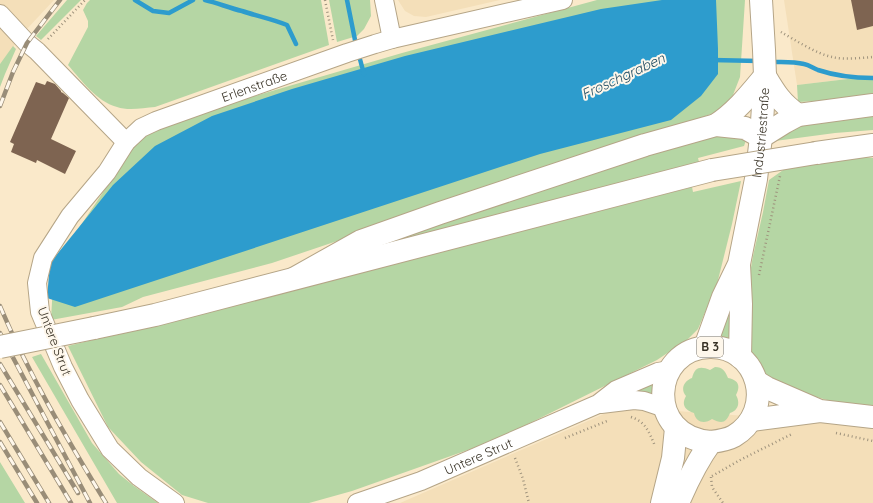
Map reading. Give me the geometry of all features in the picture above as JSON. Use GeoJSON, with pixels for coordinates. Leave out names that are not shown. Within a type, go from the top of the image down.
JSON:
{"type":"FeatureCollection","features":[{"type":"Feature","properties":{"kind":"main road","name":"Industriestraße"},"geometry":{"type":"LineString","coordinates":[[739,264],[756,179],[761,137],[765,76],[761,0]]}},
{"type":"Feature","properties":{"kind":"main road"},"geometry":{"type":"LineString","coordinates":[[295,278],[361,241],[440,213],[645,145],[716,125],[726,119],[748,97],[765,76],[781,101],[790,110],[798,114]]}},
{"type":"Feature","properties":{"kind":"main road"},"geometry":{"type":"LineString","coordinates":[[716,125],[745,128],[761,137],[798,114],[873,105]]}},
{"type":"Feature","properties":{"kind":"main road"},"geometry":{"type":"LineString","coordinates":[[0,348],[155,315],[712,170],[873,145]]}},
{"type":"Feature","properties":{"kind":"main road","name":"B 3"},"geometry":{"type":"LineString","coordinates":[[705,347],[723,296],[739,264]]}},
{"type":"Feature","properties":{"kind":"main road","name":"B 3"},"geometry":{"type":"LineString","coordinates":[[739,264],[741,304],[740,357]]}},
{"type":"Feature","properties":{"kind":"main road","name":"B 3"},"geometry":{"type":"LineString","coordinates":[[705,347],[727,350],[740,357],[748,364],[753,373],[757,382],[758,392],[758,402],[755,412],[751,420],[743,429],[734,436],[723,441],[701,442],[692,439],[676,428],[669,419],[665,408],[663,395],[664,382],[670,370],[678,360],[694,350],[705,347]]}},
{"type":"Feature","properties":{"kind":"main road"},"geometry":{"type":"LineString","coordinates":[[757,382],[820,411]]}},
{"type":"Feature","properties":{"kind":"main road"},"geometry":{"type":"LineString","coordinates":[[751,420],[820,411],[873,417]]}},
{"type":"Feature","properties":{"kind":"main road"},"geometry":{"type":"LineString","coordinates":[[662,503],[673,458],[676,428]]}},
{"type":"Feature","properties":{"kind":"main road"},"geometry":{"type":"LineString","coordinates":[[678,503],[703,472],[704,452],[711,442]]}},
{"type":"Feature","properties":{"kind":"street"},"geometry":{"type":"LineString","coordinates":[[384,0],[384,41]]}},
{"type":"Feature","properties":{"kind":"street","name":"Erlenstraße"},"geometry":{"type":"LineString","coordinates":[[126,142],[141,128],[156,121],[384,41],[563,0]]}},
{"type":"Feature","properties":{"kind":"street"},"geometry":{"type":"LineString","coordinates":[[0,14],[126,142]]}},
{"type":"Feature","properties":{"kind":"street","name":"Untere Strut"},"geometry":{"type":"LineString","coordinates":[[126,142],[107,172],[70,216],[43,258],[37,283],[40,312],[63,367],[80,400],[110,449],[139,477],[175,503]]}},
{"type":"Feature","properties":{"kind":"street","name":"Untere Strut"},"geometry":{"type":"LineString","coordinates":[[357,503],[421,481],[598,404],[616,390],[658,372],[670,370]]}},
{"type":"Feature","properties":{"kind":"street","name":"Untere Strut"},"geometry":{"type":"LineString","coordinates":[[598,404],[634,400],[644,401],[665,408]]}},
{"type":"Feature","properties":{"kind":"path"},"geometry":{"type":"LineString","coordinates":[[37,52],[51,35],[85,0]]}},
{"type":"Feature","properties":{"kind":"path"},"geometry":{"type":"LineString","coordinates":[[325,0],[341,55]]}},
{"type":"Feature","properties":{"kind":"path"},"geometry":{"type":"LineString","coordinates":[[764,40],[779,31],[820,53],[833,57],[873,57]]}},
{"type":"Feature","properties":{"kind":"path"},"geometry":{"type":"LineString","coordinates":[[759,279],[781,173]]}},
{"type":"Feature","properties":{"kind":"path"},"geometry":{"type":"LineString","coordinates":[[630,417],[640,420],[649,430],[658,450],[661,453],[673,458]]}},
{"type":"Feature","properties":{"kind":"path"},"geometry":{"type":"LineString","coordinates":[[559,441],[609,420]]}},
{"type":"Feature","properties":{"kind":"path"},"geometry":{"type":"LineString","coordinates":[[723,503],[703,472],[742,459],[794,433]]}},
{"type":"Feature","properties":{"kind":"path"},"geometry":{"type":"LineString","coordinates":[[836,433],[873,441]]}},
{"type":"Feature","properties":{"kind":"path"},"geometry":{"type":"LineString","coordinates":[[515,458],[523,479],[529,503]]}},
{"type":"Feature","properties":{"kind":"shaded area"},"geometry":{"type":"Polygon","coordinates":[[[0,0],[54,0],[26,30],[0,64],[0,0]]]}},
{"type":"Feature","properties":{"kind":"shaded area"},"geometry":{"type":"Polygon","coordinates":[[[398,0],[500,0],[426,17],[414,16],[405,11],[398,0]]]}},
{"type":"Feature","properties":{"kind":"shaded area"},"geometry":{"type":"Polygon","coordinates":[[[784,0],[873,0],[873,76],[797,85],[784,0]]]}},
{"type":"Feature","properties":{"kind":"shaded area"},"geometry":{"type":"Polygon","coordinates":[[[620,407],[873,425],[873,503],[400,503],[620,407]]]}},
{"type":"Feature","properties":{"kind":"green space"},"geometry":{"type":"Polygon","coordinates":[[[67,0],[81,0],[41,40],[36,36],[67,0]]]}},
{"type":"Feature","properties":{"kind":"green space"},"geometry":{"type":"Polygon","coordinates":[[[90,0],[321,0],[329,45],[155,107],[126,109],[109,104],[102,100],[84,84],[68,65],[88,27],[88,21],[83,10],[90,0]]]}},
{"type":"Feature","properties":{"kind":"green space"},"geometry":{"type":"Polygon","coordinates":[[[329,0],[370,0],[371,16],[364,29],[357,36],[337,42],[329,0]]]}},
{"type":"Feature","properties":{"kind":"green space"},"geometry":{"type":"Polygon","coordinates":[[[597,0],[745,0],[740,77],[733,95],[719,111],[687,123],[272,263],[143,297],[122,307],[51,320],[54,265],[134,145],[147,132],[203,111],[402,53],[597,0]]]}},
{"type":"Feature","properties":{"kind":"green space"},"geometry":{"type":"Polygon","coordinates":[[[13,46],[16,49],[0,87],[0,64],[13,46]]]}},
{"type":"Feature","properties":{"kind":"green space"},"geometry":{"type":"Polygon","coordinates":[[[873,76],[873,98],[798,102],[797,85],[873,76]]]}},
{"type":"Feature","properties":{"kind":"green space"},"geometry":{"type":"Polygon","coordinates":[[[873,111],[873,130],[835,133],[775,141],[776,130],[873,111]]]}},
{"type":"Feature","properties":{"kind":"green space"},"geometry":{"type":"Polygon","coordinates":[[[714,129],[746,140],[744,146],[698,158],[699,162],[360,250],[714,129]]]}},
{"type":"Feature","properties":{"kind":"green space"},"geometry":{"type":"Polygon","coordinates":[[[846,155],[873,158],[873,407],[834,402],[813,396],[766,376],[749,348],[748,285],[769,180],[786,168],[846,155]]]}},
{"type":"Feature","properties":{"kind":"green space"},"geometry":{"type":"Polygon","coordinates":[[[741,181],[717,284],[698,329],[687,340],[657,360],[496,440],[352,491],[309,503],[208,503],[182,495],[141,462],[108,427],[68,346],[310,286],[692,187],[693,192],[741,181]]]}},
{"type":"Feature","properties":{"kind":"green space"},"geometry":{"type":"Polygon","coordinates":[[[731,300],[734,341],[718,338],[731,300]]]}},
{"type":"Feature","properties":{"kind":"green space"},"geometry":{"type":"Polygon","coordinates":[[[41,354],[92,443],[119,474],[158,503],[117,503],[32,357],[41,354]]]}},
{"type":"Feature","properties":{"kind":"green space"},"geometry":{"type":"Polygon","coordinates":[[[715,367],[725,371],[728,378],[734,380],[738,384],[736,395],[738,406],[723,422],[718,422],[712,419],[707,422],[701,422],[697,419],[694,413],[686,409],[684,402],[686,396],[683,388],[685,383],[692,378],[698,368],[710,370],[715,367]]]}},
{"type":"Feature","properties":{"kind":"green space"},"geometry":{"type":"Polygon","coordinates":[[[655,381],[653,395],[634,391],[655,381]]]}},
{"type":"Feature","properties":{"kind":"green space"},"geometry":{"type":"Polygon","coordinates":[[[0,462],[25,503],[0,503],[0,462]]]}},
{"type":"Feature","properties":{"kind":"water"},"geometry":{"type":"Polygon","coordinates":[[[662,0],[716,0],[718,74],[701,96],[671,120],[540,154],[75,307],[47,298],[50,263],[113,185],[155,146],[212,116],[292,89],[405,56],[601,9],[662,0]]]}},
{"type":"Feature","properties":{"kind":"building"},"geometry":{"type":"Polygon","coordinates":[[[851,0],[873,0],[873,26],[857,30],[851,0]]]}},
{"type":"Feature","properties":{"kind":"building"},"geometry":{"type":"Polygon","coordinates":[[[47,81],[55,84],[61,92],[69,98],[51,139],[76,151],[65,174],[37,160],[36,163],[11,152],[14,144],[10,142],[36,82],[45,85],[47,81]]]}},
{"type":"Feature","properties":{"kind":"waterway"},"geometry":{"type":"LineString","coordinates":[[135,0],[153,11],[169,13],[193,0]]}},
{"type":"Feature","properties":{"kind":"waterway"},"geometry":{"type":"LineString","coordinates":[[205,0],[287,25],[296,44]]}},
{"type":"Feature","properties":{"kind":"waterway","name":"Froschgraben"},"geometry":{"type":"LineString","coordinates":[[347,0],[356,45]]}},
{"type":"Feature","properties":{"kind":"waterway","name":"Froschgraben"},"geometry":{"type":"LineString","coordinates":[[358,52],[364,74]]}},
{"type":"Feature","properties":{"kind":"waterway","name":"Froschgraben"},"geometry":{"type":"LineString","coordinates":[[712,60],[759,61]]}},
{"type":"Feature","properties":{"kind":"waterway","name":"Froschgraben"},"geometry":{"type":"LineString","coordinates":[[770,62],[800,63],[818,70],[838,75],[873,78]]}},
{"type":"Feature","properties":{"kind":"railway"},"geometry":{"type":"LineString","coordinates":[[0,106],[13,72],[27,43],[60,0]]}},
{"type":"Feature","properties":{"kind":"railway"},"geometry":{"type":"LineString","coordinates":[[0,306],[36,382],[106,503]]}},
{"type":"Feature","properties":{"kind":"railway"},"geometry":{"type":"LineString","coordinates":[[0,333],[90,503]]}},
{"type":"Feature","properties":{"kind":"railway"},"geometry":{"type":"LineString","coordinates":[[0,364],[78,493]]}},
{"type":"Feature","properties":{"kind":"railway"},"geometry":{"type":"LineString","coordinates":[[0,385],[71,503]]}},
{"type":"Feature","properties":{"kind":"railway"},"geometry":{"type":"LineString","coordinates":[[0,422],[49,503]]}},
{"type":"Feature","properties":{"kind":"railway"},"geometry":{"type":"LineString","coordinates":[[0,442],[37,503]]}}]}
